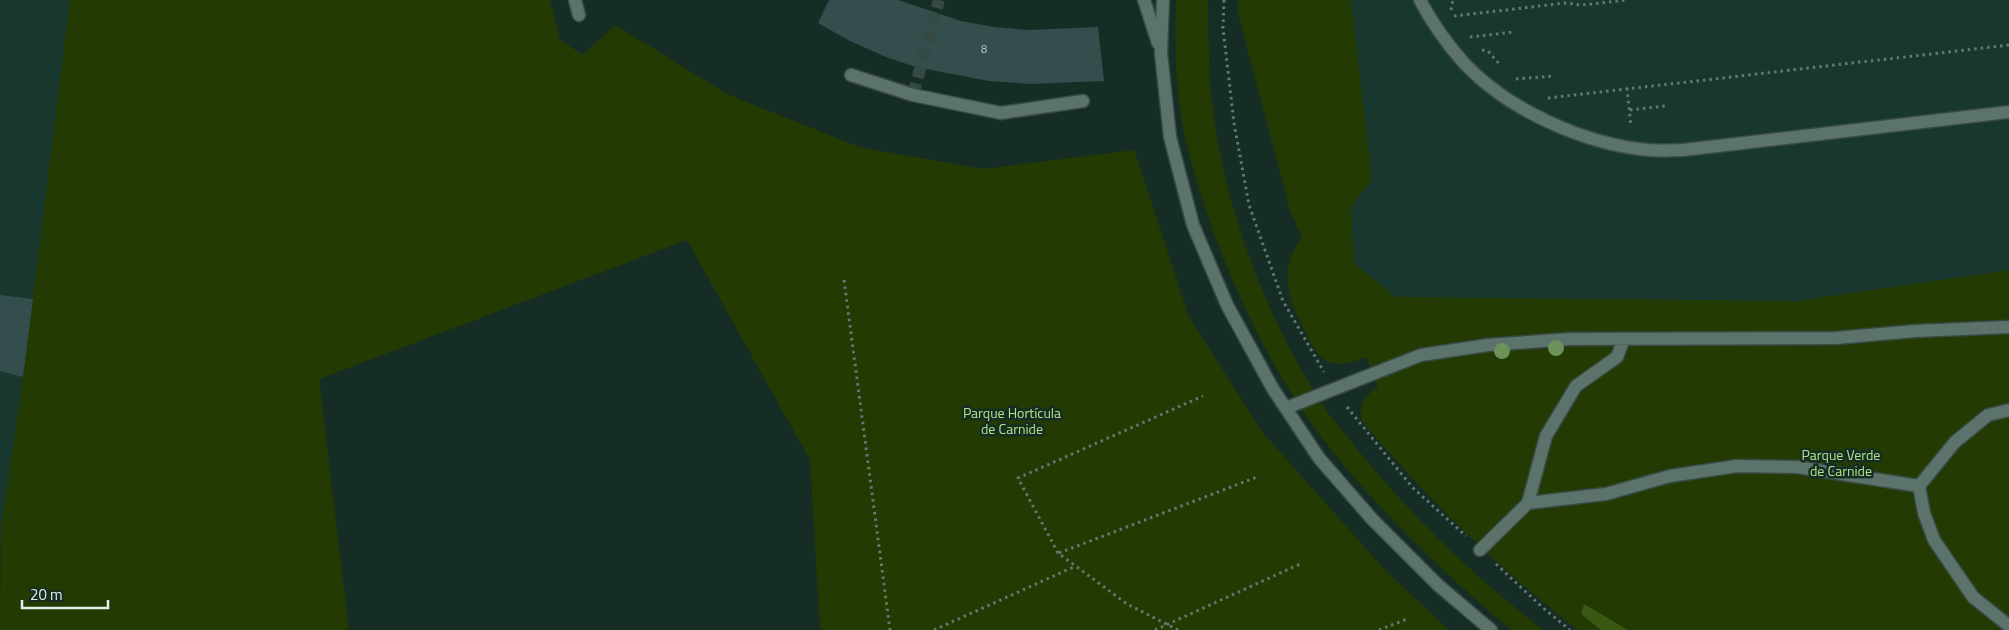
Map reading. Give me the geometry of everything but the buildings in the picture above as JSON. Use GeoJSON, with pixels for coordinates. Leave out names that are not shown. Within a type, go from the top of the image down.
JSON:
{"type":"FeatureCollection","features":[{"type":"Feature","properties":{"kind":"street"},"geometry":{"type":"LineString","coordinates":[[575,0],[579,15]]}},
{"type":"Feature","properties":{"kind":"street"},"geometry":{"type":"LineString","coordinates":[[1144,0],[1161,52]]}},
{"type":"Feature","properties":{"kind":"street"},"geometry":{"type":"LineString","coordinates":[[1163,0],[1161,52],[1170,137],[1193,225],[1226,305],[1273,389],[1319,458],[1372,519],[1438,585],[1491,630]]}},
{"type":"Feature","properties":{"kind":"street"},"geometry":{"type":"LineString","coordinates":[[1420,0],[1431,20],[1465,64],[1504,95],[1552,124],[1587,137],[1648,150],[1683,150],[2009,112]]}},
{"type":"Feature","properties":{"kind":"street"},"geometry":{"type":"LineString","coordinates":[[852,75],[913,95],[1001,113],[1083,101]]}},
{"type":"Feature","properties":{"kind":"street"},"geometry":{"type":"LineString","coordinates":[[1286,408],[1421,355],[1488,345],[1570,339],[1836,338],[1915,331],[2009,327]]}},
{"type":"Feature","properties":{"kind":"street"},"geometry":{"type":"LineString","coordinates":[[1480,550],[1528,503],[1546,436],[1576,386],[1616,357],[1624,339]]}},
{"type":"Feature","properties":{"kind":"street"},"geometry":{"type":"LineString","coordinates":[[2009,410],[1988,415],[1955,442],[1919,486],[1924,513],[1934,540],[1973,597],[2009,626]]}},
{"type":"Feature","properties":{"kind":"street"},"geometry":{"type":"LineString","coordinates":[[1528,503],[1606,494],[1670,476],[1737,466],[1797,468],[1919,486]]}},
{"type":"Feature","properties":{"kind":"path"},"geometry":{"type":"LineString","coordinates":[[1224,0],[1223,28],[1234,123],[1249,205],[1283,301],[1334,388],[1355,419],[1412,487],[1542,607],[1570,630]]}},
{"type":"Feature","properties":{"kind":"path"},"geometry":{"type":"LineString","coordinates":[[1451,17],[1565,3],[1582,5],[1627,0]]}},
{"type":"Feature","properties":{"kind":"path"},"geometry":{"type":"LineString","coordinates":[[1469,38],[1514,32]]}},
{"type":"Feature","properties":{"kind":"path"},"geometry":{"type":"LineString","coordinates":[[1545,99],[2009,45]]}},
{"type":"Feature","properties":{"kind":"path"},"geometry":{"type":"LineString","coordinates":[[1515,86],[1513,80],[1554,76]]}},
{"type":"Feature","properties":{"kind":"path"},"geometry":{"type":"LineString","coordinates":[[1627,88],[1634,147]]}},
{"type":"Feature","properties":{"kind":"path"},"geometry":{"type":"LineString","coordinates":[[1630,110],[1665,106]]}},
{"type":"Feature","properties":{"kind":"path"},"geometry":{"type":"LineString","coordinates":[[844,280],[890,630]]}},
{"type":"Feature","properties":{"kind":"path"},"geometry":{"type":"LineString","coordinates":[[1178,630],[1127,604],[1058,553],[1018,478],[1203,396]]}},
{"type":"Feature","properties":{"kind":"path"},"geometry":{"type":"LineString","coordinates":[[1058,553],[1257,477]]}},
{"type":"Feature","properties":{"kind":"path"},"geometry":{"type":"LineString","coordinates":[[1155,630],[1300,564]]}},
{"type":"Feature","properties":{"kind":"path"},"geometry":{"type":"LineString","coordinates":[[934,630],[1076,566]]}},
{"type":"Feature","properties":{"kind":"path"},"geometry":{"type":"LineString","coordinates":[[1379,630],[1407,619]]}},
{"type":"Feature","properties":{"kind":"shaded area"},"geometry":{"type":"Polygon","coordinates":[[[0,0],[70,0],[0,546],[0,0]]]}},
{"type":"Feature","properties":{"kind":"shaded area"},"geometry":{"type":"Polygon","coordinates":[[[1238,0],[2009,0],[2009,270],[1797,301],[1396,297],[1377,293],[1290,210],[1238,13],[1238,0]]]}},
{"type":"Feature","properties":{"kind":"green space","name":"Parque Hortícula de Carnide"},"geometry":{"type":"Polygon","coordinates":[[[70,0],[550,0],[560,40],[583,55],[615,25],[729,95],[859,147],[983,169],[1134,150],[1189,317],[1263,433],[1386,571],[1449,630],[820,630],[810,460],[687,240],[319,379],[349,630],[0,630],[1,528],[23,377],[70,0]]]}},
{"type":"Feature","properties":{"kind":"green space"},"geometry":{"type":"Polygon","coordinates":[[[1176,0],[1208,0],[1209,64],[1212,102],[1218,143],[1227,183],[1238,223],[1267,302],[1305,376],[1335,422],[1403,502],[1471,570],[1544,630],[1511,630],[1416,544],[1350,473],[1306,416],[1284,381],[1263,343],[1226,265],[1198,185],[1183,128],[1178,92],[1175,36],[1176,0]]]}},
{"type":"Feature","properties":{"kind":"green space","name":"Parque Verde de Carnide"},"geometry":{"type":"Polygon","coordinates":[[[1238,0],[1351,0],[1372,180],[1351,207],[1354,263],[1396,297],[1797,301],[2009,270],[2009,630],[1578,630],[1549,607],[1492,558],[1438,506],[1363,422],[1361,406],[1368,394],[1378,388],[1367,357],[1344,364],[1330,362],[1318,354],[1306,334],[1290,297],[1287,274],[1294,250],[1302,238],[1290,210],[1238,13],[1238,0]]]}},
{"type":"Feature","properties":{"kind":"green space"},"geometry":{"type":"Polygon","coordinates":[[[1584,604],[1628,630],[1601,630],[1581,614],[1584,604]]]}},
{"type":"Feature","properties":{"kind":"tunnel"},"geometry":{"type":"LineString","coordinates":[[913,95],[939,0]]}}]}
